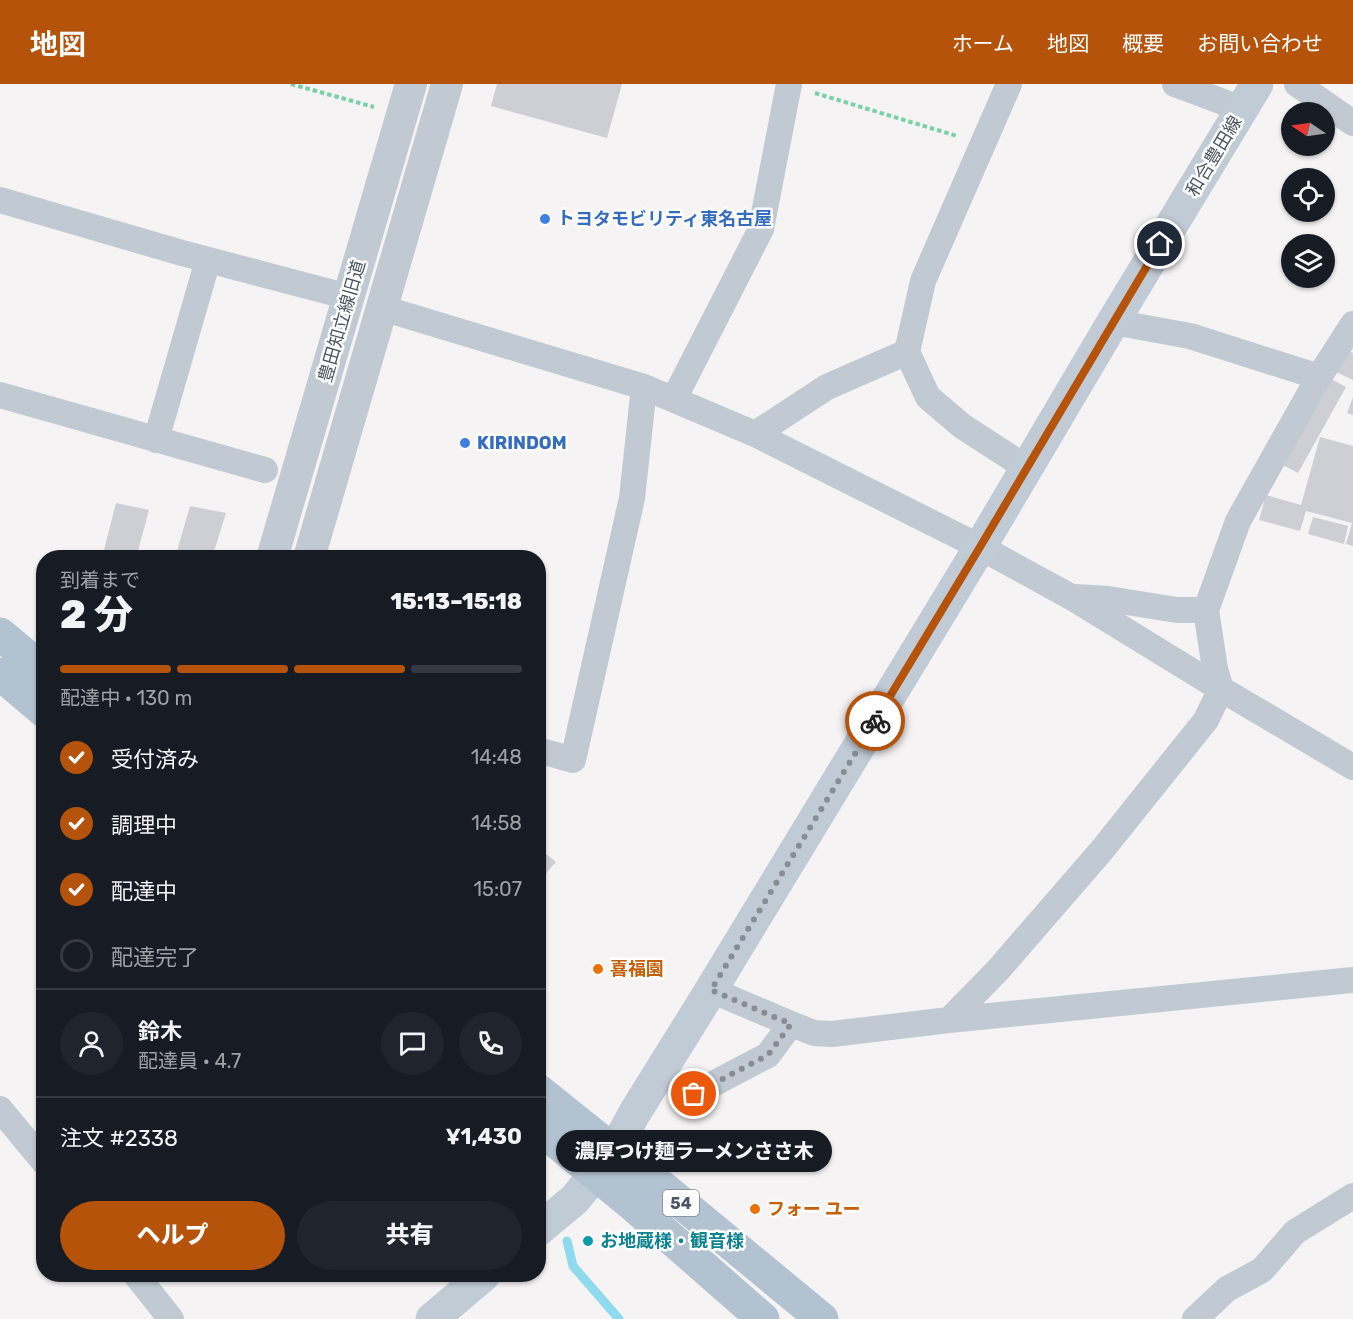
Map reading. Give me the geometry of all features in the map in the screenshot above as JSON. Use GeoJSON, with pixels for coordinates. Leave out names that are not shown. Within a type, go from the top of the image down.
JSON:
{"type":"FeatureCollection","features":[{"type":"Feature","properties":{"kind":"main road","name":"和合豊田線"},"geometry":{"type":"LineString","coordinates":[[546,1223],[576,1199],[605,1163],[980,547],[1250,96]]}},
{"type":"Feature","properties":{"kind":"main road"},"geometry":{"type":"LineString","coordinates":[[0,634],[36,663]]}},
{"type":"Feature","properties":{"kind":"main road"},"geometry":{"type":"LineString","coordinates":[[0,674],[36,704]]}},
{"type":"Feature","properties":{"kind":"main road","name":"54"},"geometry":{"type":"LineString","coordinates":[[546,1099],[605,1163],[634,1206],[763,1319]]}},
{"type":"Feature","properties":{"kind":"main road","name":"54"},"geometry":{"type":"LineString","coordinates":[[546,1131],[605,1163],[656,1182],[822,1319]]}},
{"type":"Feature","properties":{"kind":"main road"},"geometry":{"type":"LineString","coordinates":[[432,1319],[476,1282]]}},
{"type":"Feature","properties":{"kind":"street","name":"豊田知立線旧道"},"geometry":{"type":"LineString","coordinates":[[274,550],[411,84]]}},
{"type":"Feature","properties":{"kind":"street","name":"豊田知立線旧道"},"geometry":{"type":"LineString","coordinates":[[311,550],[447,84]]}},
{"type":"Feature","properties":{"kind":"street"},"geometry":{"type":"LineString","coordinates":[[674,399],[762,229],[789,84]]}},
{"type":"Feature","properties":{"kind":"street"},"geometry":{"type":"LineString","coordinates":[[1009,84],[923,281],[907,352],[928,397],[962,426],[1027,468]]}},
{"type":"Feature","properties":{"kind":"street"},"geometry":{"type":"LineString","coordinates":[[1174,84],[1250,96]]}},
{"type":"Feature","properties":{"kind":"street"},"geometry":{"type":"LineString","coordinates":[[1297,84],[1353,123]]}},
{"type":"Feature","properties":{"kind":"street"},"geometry":{"type":"LineString","coordinates":[[0,200],[208,260],[349,297]]}},
{"type":"Feature","properties":{"kind":"street"},"geometry":{"type":"LineString","coordinates":[[156,440],[208,260]]}},
{"type":"Feature","properties":{"kind":"street"},"geometry":{"type":"LineString","coordinates":[[382,308],[644,387],[755,434],[980,547],[1071,597],[1353,767]]}},
{"type":"Feature","properties":{"kind":"street"},"geometry":{"type":"LineString","coordinates":[[1113,322],[1190,336],[1319,377]]}},
{"type":"Feature","properties":{"kind":"street"},"geometry":{"type":"LineString","coordinates":[[949,1020],[998,970],[1102,850],[1206,720],[1221,689],[1215,669],[1206,610],[1238,521],[1319,377],[1353,324]]}},
{"type":"Feature","properties":{"kind":"street"},"geometry":{"type":"LineString","coordinates":[[755,434],[827,387],[907,352]]}},
{"type":"Feature","properties":{"kind":"street"},"geometry":{"type":"LineString","coordinates":[[546,752],[573,760],[632,498],[644,387]]}},
{"type":"Feature","properties":{"kind":"street"},"geometry":{"type":"LineString","coordinates":[[0,394],[265,470]]}},
{"type":"Feature","properties":{"kind":"street"},"geometry":{"type":"LineString","coordinates":[[1071,597],[1108,599],[1177,610],[1206,610]]}},
{"type":"Feature","properties":{"kind":"street"},"geometry":{"type":"LineString","coordinates":[[711,990],[814,1033],[832,1034],[949,1020],[1353,980]]}},
{"type":"Feature","properties":{"kind":"street"},"geometry":{"type":"LineString","coordinates":[[694,1094],[768,1055],[791,1024]]}},
{"type":"Feature","properties":{"kind":"street"},"geometry":{"type":"LineString","coordinates":[[0,1108],[36,1152]]}},
{"type":"Feature","properties":{"kind":"street"},"geometry":{"type":"LineString","coordinates":[[1195,1319],[1227,1289],[1262,1270],[1295,1232],[1353,1196]]}},
{"type":"Feature","properties":{"kind":"street"},"geometry":{"type":"LineString","coordinates":[[142,1282],[171,1319]]}},
{"type":"Feature","properties":{"kind":"path"},"geometry":{"type":"LineString","coordinates":[[291,84],[384,110]]}},
{"type":"Feature","properties":{"kind":"path"},"geometry":{"type":"LineString","coordinates":[[789,84],[983,144]]}},
{"type":"Feature","properties":{"kind":"building"},"geometry":{"type":"Polygon","coordinates":[[[497,84],[622,84],[607,138],[491,106],[497,84]]]}},
{"type":"Feature","properties":{"kind":"building"},"geometry":{"type":"Polygon","coordinates":[[[1347,350],[1353,353],[1353,380],[1336,372],[1347,350]]]}},
{"type":"Feature","properties":{"kind":"building"},"geometry":{"type":"Polygon","coordinates":[[[1328,377],[1346,387],[1298,473],[1279,463],[1328,377]]]}},
{"type":"Feature","properties":{"kind":"building"},"geometry":{"type":"Polygon","coordinates":[[[1353,397],[1353,415],[1347,413],[1353,397]]]}},
{"type":"Feature","properties":{"kind":"building"},"geometry":{"type":"Polygon","coordinates":[[[1320,437],[1353,446],[1353,546],[1346,544],[1352,523],[1306,511],[1300,531],[1259,520],[1266,495],[1301,505],[1320,437]]]}},
{"type":"Feature","properties":{"kind":"building"},"geometry":{"type":"Polygon","coordinates":[[[116,503],[149,510],[138,550],[104,550],[116,503]]]}},
{"type":"Feature","properties":{"kind":"building"},"geometry":{"type":"Polygon","coordinates":[[[190,506],[226,513],[214,550],[177,550],[190,506]]]}},
{"type":"Feature","properties":{"kind":"building"},"geometry":{"type":"Polygon","coordinates":[[[1313,517],[1348,526],[1344,544],[1308,534],[1313,517]]]}},
{"type":"Feature","properties":{"kind":"building"},"geometry":{"type":"Polygon","coordinates":[[[546,854],[556,862],[546,873],[546,854]]]}},
{"type":"Feature","properties":{"kind":"waterway"},"geometry":{"type":"LineString","coordinates":[[567,1241],[573,1266],[619,1319]]}},
{"type":"Feature","properties":{"kind":"way so far"},"geometry":{"type":"LineString","coordinates":[[694,1094],[768,1055],[791,1024],[711,990],[875,721]]}},
{"type":"Feature","properties":{"kind":"place","name":"トヨタモビリティ東名古屋"},"geometry":{"type":"Point","coordinates":[545,219]}},
{"type":"Feature","properties":{"kind":"place","name":"KIRINDOM"},"geometry":{"type":"Point","coordinates":[465,443]}},
{"type":"Feature","properties":{"kind":"place","name":"喜福園"},"geometry":{"type":"Point","coordinates":[598,969]}},
{"type":"Feature","properties":{"kind":"place","name":"濃厚つけ麺ラーメンささ木"},"geometry":{"type":"Point","coordinates":[694,1094]}},
{"type":"Feature","properties":{"kind":"place","name":"フォー ユー"},"geometry":{"type":"Point","coordinates":[755,1209]}},
{"type":"Feature","properties":{"kind":"place","name":"お地蔵様・観音様"},"geometry":{"type":"Point","coordinates":[588,1241]}},
{"type":"Feature","properties":{"kind":"route"},"geometry":{"type":"LineString","coordinates":[[875,721],[1160,244]]}}]}
